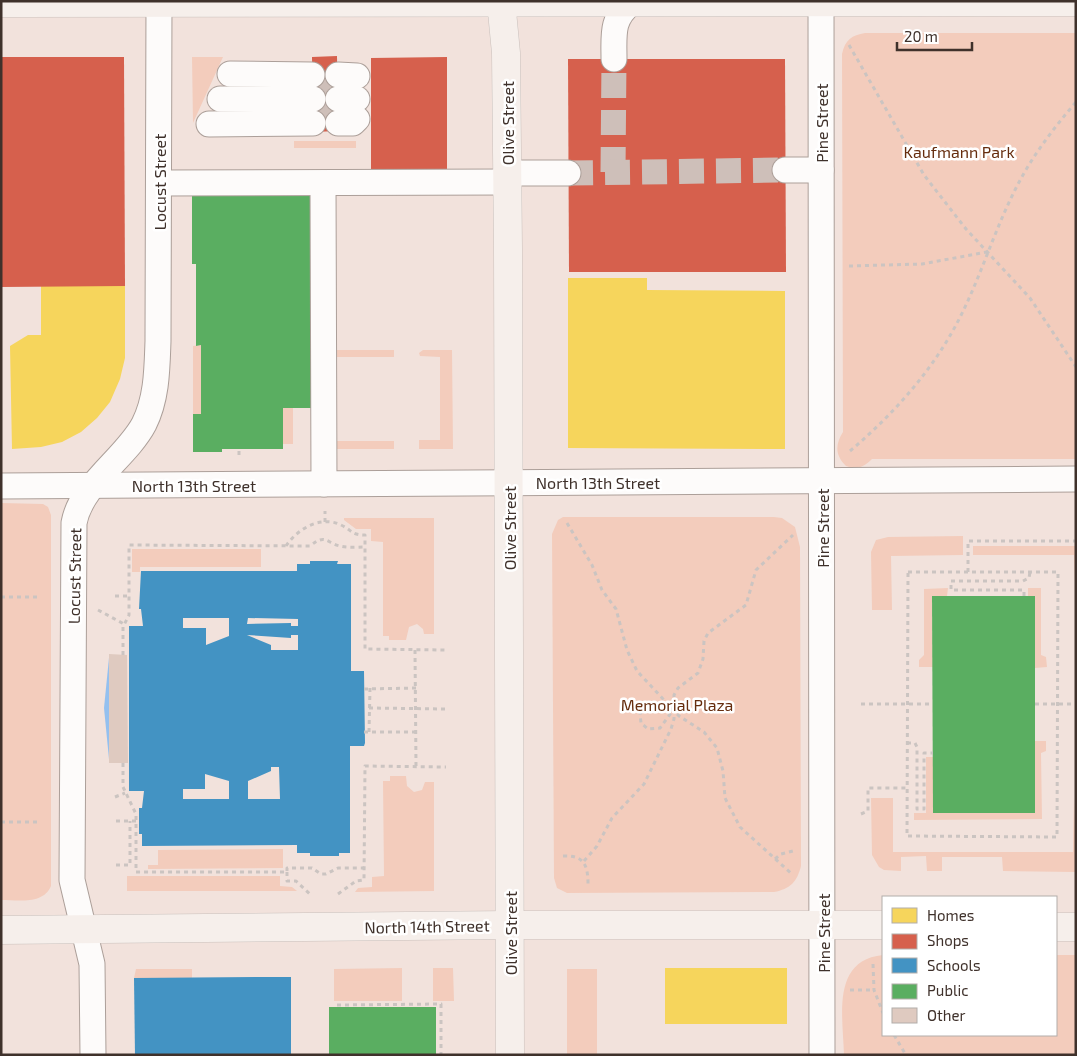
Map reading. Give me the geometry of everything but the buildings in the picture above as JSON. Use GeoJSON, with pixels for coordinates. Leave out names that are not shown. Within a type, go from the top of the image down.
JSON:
{"type":"FeatureCollection","features":[{"type":"Feature","properties":{"kind":"main road"},"geometry":{"type":"LineString","coordinates":[[1,3],[1076,2]]}},
{"type":"Feature","properties":{"kind":"main road","name":"Olive Street"},"geometry":{"type":"LineString","coordinates":[[502,3],[506,53],[507,178],[510,1055]]}},
{"type":"Feature","properties":{"kind":"main road","name":"North 14th Street"},"geometry":{"type":"LineString","coordinates":[[1,930],[510,925],[882,925]]}},
{"type":"Feature","properties":{"kind":"main road"},"geometry":{"type":"LineString","coordinates":[[1057,927],[1076,927]]}},
{"type":"Feature","properties":{"kind":"street","name":"Locust Street"},"geometry":{"type":"LineString","coordinates":[[93,1055],[93,978],[72,880],[74,522],[82,499],[139,431],[152,401],[157,367],[160,183],[159,2]]}},
{"type":"Feature","properties":{"kind":"street","name":"Pine Street"},"geometry":{"type":"LineString","coordinates":[[821,2],[822,1055]]}},
{"type":"Feature","properties":{"kind":"street"},"geometry":{"type":"LineString","coordinates":[[614,59],[616,22],[620,11],[631,3]]}},
{"type":"Feature","properties":{"kind":"street"},"geometry":{"type":"LineString","coordinates":[[313,99],[220,99],[313,99]]}},
{"type":"Feature","properties":{"kind":"street"},"geometry":{"type":"LineString","coordinates":[[786,170],[821,170]]}},
{"type":"Feature","properties":{"kind":"street"},"geometry":{"type":"LineString","coordinates":[[160,183],[323,183],[507,178],[568,172]]}},
{"type":"Feature","properties":{"kind":"street"},"geometry":{"type":"LineString","coordinates":[[323,183],[324,484]]}},
{"type":"Feature","properties":{"kind":"street","name":"North 13th Street"},"geometry":{"type":"LineString","coordinates":[[1,486],[1076,479]]}},
{"type":"Feature","properties":{"kind":"path"},"geometry":{"type":"LineString","coordinates":[[849,45],[924,175],[988,252],[1035,304],[1076,367]]}},
{"type":"Feature","properties":{"kind":"path"},"geometry":{"type":"LineString","coordinates":[[850,451],[889,415],[940,352],[966,304],[1014,192],[1027,168],[1043,142],[1076,102]]}},
{"type":"Feature","properties":{"kind":"path"},"geometry":{"type":"LineString","coordinates":[[850,266],[922,264],[988,252]]}},
{"type":"Feature","properties":{"kind":"path"},"geometry":{"type":"LineString","coordinates":[[239,448],[239,455]]}},
{"type":"Feature","properties":{"kind":"path"},"geometry":{"type":"LineString","coordinates":[[325,511],[325,522]]}},
{"type":"Feature","properties":{"kind":"path"},"geometry":{"type":"LineString","coordinates":[[286,546],[293,537],[309,525],[325,522],[342,525],[354,535],[365,536],[365,649],[446,650]]}},
{"type":"Feature","properties":{"kind":"path"},"geometry":{"type":"LineString","coordinates":[[567,523],[592,565],[602,590],[616,609],[627,650],[637,671],[686,722],[704,732],[711,739],[721,760],[725,798],[731,813],[740,826],[793,875]]}},
{"type":"Feature","properties":{"kind":"path"},"geometry":{"type":"LineString","coordinates":[[584,861],[597,846],[612,818],[644,784],[671,729],[674,695],[678,688],[698,673],[702,666],[704,641],[708,633],[746,605],[756,570],[793,535]]}},
{"type":"Feature","properties":{"kind":"path"},"geometry":{"type":"LineString","coordinates":[[123,654],[124,624],[129,615],[129,545],[310,546],[323,540],[329,540],[338,546],[365,547]]}},
{"type":"Feature","properties":{"kind":"path"},"geometry":{"type":"LineString","coordinates":[[968,572],[968,541],[1076,541]]}},
{"type":"Feature","properties":{"kind":"path"},"geometry":{"type":"LineString","coordinates":[[908,572],[968,572],[1058,572],[1057,837],[907,836],[908,572]]}},
{"type":"Feature","properties":{"kind":"path"},"geometry":{"type":"LineString","coordinates":[[1024,596],[1024,590],[951,590],[951,581],[1023,581],[1029,578],[1030,572]]}},
{"type":"Feature","properties":{"kind":"path"},"geometry":{"type":"LineString","coordinates":[[115,596],[129,596]]}},
{"type":"Feature","properties":{"kind":"path"},"geometry":{"type":"LineString","coordinates":[[1,597],[40,597]]}},
{"type":"Feature","properties":{"kind":"path"},"geometry":{"type":"LineString","coordinates":[[96,605],[99,611],[124,624]]}},
{"type":"Feature","properties":{"kind":"path"},"geometry":{"type":"LineString","coordinates":[[415,650],[416,766]]}},
{"type":"Feature","properties":{"kind":"path"},"geometry":{"type":"LineString","coordinates":[[369,732],[370,688]]}},
{"type":"Feature","properties":{"kind":"path"},"geometry":{"type":"LineString","coordinates":[[364,689],[416,688]]}},
{"type":"Feature","properties":{"kind":"path"},"geometry":{"type":"LineString","coordinates":[[861,704],[933,704]]}},
{"type":"Feature","properties":{"kind":"path"},"geometry":{"type":"LineString","coordinates":[[1035,704],[1076,704]]}},
{"type":"Feature","properties":{"kind":"path"},"geometry":{"type":"LineString","coordinates":[[649,705],[674,710],[657,730],[644,727],[640,718],[642,709],[649,705]]}},
{"type":"Feature","properties":{"kind":"path"},"geometry":{"type":"LineString","coordinates":[[369,708],[446,709]]}},
{"type":"Feature","properties":{"kind":"path"},"geometry":{"type":"LineString","coordinates":[[364,732],[416,732]]}},
{"type":"Feature","properties":{"kind":"path"},"geometry":{"type":"LineString","coordinates":[[908,743],[915,743],[917,747],[917,809],[924,809],[924,753],[933,753]]}},
{"type":"Feature","properties":{"kind":"path"},"geometry":{"type":"LineString","coordinates":[[123,763],[125,793],[135,810],[136,872],[287,872]]}},
{"type":"Feature","properties":{"kind":"path"},"geometry":{"type":"LineString","coordinates":[[338,894],[356,881],[364,880],[365,766],[446,766]]}},
{"type":"Feature","properties":{"kind":"path"},"geometry":{"type":"LineString","coordinates":[[861,814],[868,811],[868,788],[907,788]]}},
{"type":"Feature","properties":{"kind":"path"},"geometry":{"type":"LineString","coordinates":[[114,797],[125,793]]}},
{"type":"Feature","properties":{"kind":"path"},"geometry":{"type":"LineString","coordinates":[[116,821],[136,821]]}},
{"type":"Feature","properties":{"kind":"path"},"geometry":{"type":"LineString","coordinates":[[116,865],[130,865],[130,821]]}},
{"type":"Feature","properties":{"kind":"path"},"geometry":{"type":"LineString","coordinates":[[1,822],[41,822]]}},
{"type":"Feature","properties":{"kind":"path"},"geometry":{"type":"LineString","coordinates":[[776,859],[781,854],[794,851]]}},
{"type":"Feature","properties":{"kind":"path"},"geometry":{"type":"LineString","coordinates":[[563,856],[575,856],[584,861],[587,869],[588,884]]}},
{"type":"Feature","properties":{"kind":"path"},"geometry":{"type":"LineString","coordinates":[[311,895],[296,881],[287,881],[287,868],[312,868],[321,874],[326,874],[338,868],[364,868]]}},
{"type":"Feature","properties":{"kind":"path"},"geometry":{"type":"LineString","coordinates":[[874,964],[874,990],[882,1010]]}},
{"type":"Feature","properties":{"kind":"path"},"geometry":{"type":"LineString","coordinates":[[850,990],[874,990]]}},
{"type":"Feature","properties":{"kind":"path"},"geometry":{"type":"LineString","coordinates":[[337,1005],[441,1004],[441,1055]]}},
{"type":"Feature","properties":{"kind":"path"},"geometry":{"type":"LineString","coordinates":[[895,1036],[906,1055]]}},
{"type":"Feature","properties":{"kind":"green space","name":"Kaufmann Park"},"geometry":{"type":"Polygon","coordinates":[[[865,33],[1076,33],[1076,459],[872,459],[863,466],[854,468],[846,466],[838,454],[839,441],[843,432],[842,54],[845,45],[850,39],[865,33]]]}},
{"type":"Feature","properties":{"kind":"green space"},"geometry":{"type":"Polygon","coordinates":[[[192,57],[223,57],[193,123],[192,57]]]}},
{"type":"Feature","properties":{"kind":"green space"},"geometry":{"type":"Polygon","coordinates":[[[294,141],[356,141],[356,148],[294,148],[294,141]]]}},
{"type":"Feature","properties":{"kind":"green space"},"geometry":{"type":"Polygon","coordinates":[[[201,345],[201,414],[193,414],[193,346],[201,345]]]}},
{"type":"Feature","properties":{"kind":"green space"},"geometry":{"type":"Polygon","coordinates":[[[332,350],[394,350],[394,357],[332,357],[332,350]]]}},
{"type":"Feature","properties":{"kind":"green space"},"geometry":{"type":"Polygon","coordinates":[[[423,350],[452,350],[453,449],[419,449],[419,440],[440,440],[440,357],[420,356],[419,353],[423,350]]]}},
{"type":"Feature","properties":{"kind":"green space"},"geometry":{"type":"Polygon","coordinates":[[[283,408],[293,408],[293,444],[283,444],[283,408]]]}},
{"type":"Feature","properties":{"kind":"green space"},"geometry":{"type":"Polygon","coordinates":[[[333,441],[394,441],[394,449],[333,449],[333,441]]]}},
{"type":"Feature","properties":{"kind":"green space"},"geometry":{"type":"Polygon","coordinates":[[[1,503],[43,504],[48,507],[51,515],[51,886],[42,896],[22,901],[1,900],[1,503]]]}},
{"type":"Feature","properties":{"kind":"green space","name":"Memorial Plaza"},"geometry":{"type":"Polygon","coordinates":[[[563,517],[774,517],[782,518],[795,527],[800,547],[801,866],[795,880],[789,887],[774,892],[567,893],[557,888],[554,878],[552,534],[558,520],[563,517]]]}},
{"type":"Feature","properties":{"kind":"green space"},"geometry":{"type":"Polygon","coordinates":[[[344,518],[434,518],[434,634],[424,634],[423,629],[417,624],[409,627],[406,640],[389,640],[389,636],[383,636],[383,542],[371,541],[371,529],[356,529],[344,518]]]}},
{"type":"Feature","properties":{"kind":"green space"},"geometry":{"type":"Polygon","coordinates":[[[963,536],[963,555],[891,556],[892,610],[872,610],[871,552],[876,540],[888,537],[963,536]]]}},
{"type":"Feature","properties":{"kind":"green space"},"geometry":{"type":"Polygon","coordinates":[[[973,546],[1076,546],[1076,609],[1074,555],[973,555],[973,546]]]}},
{"type":"Feature","properties":{"kind":"green space"},"geometry":{"type":"Polygon","coordinates":[[[132,549],[261,549],[261,567],[140,567],[140,572],[132,572],[132,549]]]}},
{"type":"Feature","properties":{"kind":"green space"},"geometry":{"type":"Polygon","coordinates":[[[948,588],[947,596],[932,596],[933,667],[919,667],[919,660],[924,655],[924,589],[948,588]]]}},
{"type":"Feature","properties":{"kind":"green space"},"geometry":{"type":"Polygon","coordinates":[[[1028,588],[1041,588],[1041,655],[1046,657],[1047,667],[1035,668],[1035,596],[1028,596],[1028,588]]]}},
{"type":"Feature","properties":{"kind":"green space"},"geometry":{"type":"Polygon","coordinates":[[[1035,741],[1046,741],[1046,751],[1041,753],[1042,819],[914,820],[914,813],[926,813],[926,757],[933,757],[933,813],[1035,813],[1035,741]]]}},
{"type":"Feature","properties":{"kind":"green space"},"geometry":{"type":"Polygon","coordinates":[[[390,776],[406,776],[407,786],[414,792],[422,790],[425,782],[434,782],[434,891],[355,892],[358,888],[372,887],[372,877],[384,876],[383,781],[390,781],[390,776]]]}},
{"type":"Feature","properties":{"kind":"green space"},"geometry":{"type":"Polygon","coordinates":[[[1074,797],[1076,872],[1003,871],[1002,857],[942,857],[942,871],[927,871],[926,856],[901,857],[901,871],[884,870],[879,867],[872,855],[871,798],[893,798],[893,852],[1073,852],[1074,797]]]}},
{"type":"Feature","properties":{"kind":"green space"},"geometry":{"type":"Polygon","coordinates":[[[283,849],[283,868],[148,869],[148,865],[158,865],[158,850],[283,849]]]}},
{"type":"Feature","properties":{"kind":"green space"},"geometry":{"type":"Polygon","coordinates":[[[127,876],[280,876],[280,886],[292,887],[297,891],[127,891],[127,876]]]}},
{"type":"Feature","properties":{"kind":"green space"},"geometry":{"type":"Polygon","coordinates":[[[882,955],[882,1036],[1057,1036],[1057,955],[1076,955],[1076,1055],[844,1055],[842,1008],[844,993],[848,979],[855,967],[866,959],[882,955]]]}},
{"type":"Feature","properties":{"kind":"green space"},"geometry":{"type":"Polygon","coordinates":[[[402,968],[402,1001],[334,1001],[334,969],[402,968]]]}},
{"type":"Feature","properties":{"kind":"green space"},"geometry":{"type":"Polygon","coordinates":[[[433,968],[453,968],[454,1001],[433,1001],[433,968]]]}},
{"type":"Feature","properties":{"kind":"green space"},"geometry":{"type":"Polygon","coordinates":[[[136,969],[192,969],[192,978],[134,978],[136,969]]]}},
{"type":"Feature","properties":{"kind":"green space"},"geometry":{"type":"Polygon","coordinates":[[[567,969],[597,969],[597,1055],[567,1055],[567,969]]]}},
{"type":"Feature","properties":{"kind":"water"},"geometry":{"type":"Polygon","coordinates":[[[109,658],[109,759],[104,708],[109,658]]]}},
{"type":"Feature","properties":{"kind":"tunnel"},"geometry":{"type":"LineString","coordinates":[[613,172],[614,59]]}},
{"type":"Feature","properties":{"kind":"tunnel"},"geometry":{"type":"LineString","coordinates":[[313,88],[338,88]]}},
{"type":"Feature","properties":{"kind":"tunnel"},"geometry":{"type":"LineString","coordinates":[[313,112],[338,111]]}},
{"type":"Feature","properties":{"kind":"tunnel"},"geometry":{"type":"LineString","coordinates":[[568,173],[785,170]]}}]}
